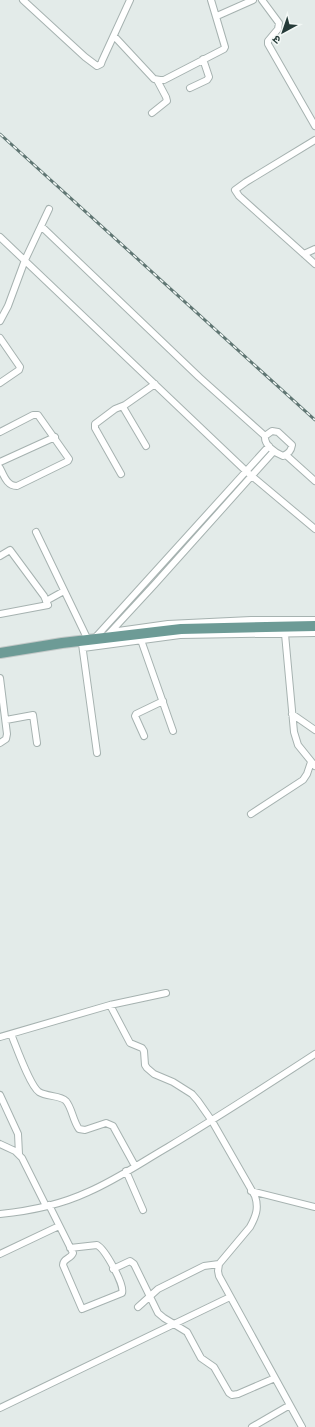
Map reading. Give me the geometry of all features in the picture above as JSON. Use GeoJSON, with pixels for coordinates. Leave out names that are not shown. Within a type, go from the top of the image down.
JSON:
{"type":"FeatureCollection","features":[{"type":"Feature","properties":{"kind":"main road"},"geometry":{"type":"LineString","coordinates":[[0,646],[43,641],[87,642],[108,635],[180,629],[315,626]]}},
{"type":"Feature","properties":{"kind":"main road"},"geometry":{"type":"LineString","coordinates":[[0,653],[62,642]]}},
{"type":"Feature","properties":{"kind":"street"},"geometry":{"type":"LineString","coordinates":[[23,0],[97,66],[101,64],[130,0]]}},
{"type":"Feature","properties":{"kind":"street"},"geometry":{"type":"LineString","coordinates":[[157,80],[164,80],[226,47],[211,0]]}},
{"type":"Feature","properties":{"kind":"street"},"geometry":{"type":"LineString","coordinates":[[216,16],[253,0]]}},
{"type":"Feature","properties":{"kind":"street"},"geometry":{"type":"LineString","coordinates":[[262,0],[279,23],[278,29],[268,41],[268,44],[315,126]]}},
{"type":"Feature","properties":{"kind":"street"},"geometry":{"type":"LineString","coordinates":[[114,36],[154,79],[157,80],[166,97],[167,101],[152,113]]}},
{"type":"Feature","properties":{"kind":"street"},"geometry":{"type":"LineString","coordinates":[[190,88],[209,78],[203,60]]}},
{"type":"Feature","properties":{"kind":"street"},"geometry":{"type":"LineString","coordinates":[[315,140],[235,190],[239,196],[315,264]]}},
{"type":"Feature","properties":{"kind":"street"},"geometry":{"type":"LineString","coordinates":[[0,320],[8,306],[25,260],[49,209]]}},
{"type":"Feature","properties":{"kind":"street"},"geometry":{"type":"LineString","coordinates":[[41,226],[199,377],[265,436],[265,440],[278,454],[283,456],[286,455],[315,481]]}},
{"type":"Feature","properties":{"kind":"street"},"geometry":{"type":"LineString","coordinates":[[0,237],[250,474],[315,529]]}},
{"type":"Feature","properties":{"kind":"street"},"geometry":{"type":"LineString","coordinates":[[304,254],[315,249]]}},
{"type":"Feature","properties":{"kind":"street"},"geometry":{"type":"LineString","coordinates":[[0,338],[20,366],[19,370],[0,383]]}},
{"type":"Feature","properties":{"kind":"street"},"geometry":{"type":"LineString","coordinates":[[121,474],[94,425],[111,412],[123,407],[155,384]]}},
{"type":"Feature","properties":{"kind":"street"},"geometry":{"type":"LineString","coordinates":[[123,407],[146,446]]}},
{"type":"Feature","properties":{"kind":"street"},"geometry":{"type":"LineString","coordinates":[[0,432],[35,414],[41,417],[68,457],[68,461],[14,486],[8,483],[0,468]]}},
{"type":"Feature","properties":{"kind":"street"},"geometry":{"type":"LineString","coordinates":[[265,436],[272,431],[278,432],[288,441],[292,445],[291,449],[286,455]]}},
{"type":"Feature","properties":{"kind":"street"},"geometry":{"type":"LineString","coordinates":[[0,462],[55,437]]}},
{"type":"Feature","properties":{"kind":"street"},"geometry":{"type":"LineString","coordinates":[[108,635],[272,448]]}},
{"type":"Feature","properties":{"kind":"street"},"geometry":{"type":"LineString","coordinates":[[87,642],[250,474]]}},
{"type":"Feature","properties":{"kind":"street"},"geometry":{"type":"LineString","coordinates":[[36,532],[87,642],[97,753]]}},
{"type":"Feature","properties":{"kind":"street"},"geometry":{"type":"LineString","coordinates":[[0,556],[10,550],[48,605],[0,614]]}},
{"type":"Feature","properties":{"kind":"street"},"geometry":{"type":"LineString","coordinates":[[46,601],[64,592]]}},
{"type":"Feature","properties":{"kind":"street"},"geometry":{"type":"LineString","coordinates":[[108,635],[168,624],[251,620],[315,620]]}},
{"type":"Feature","properties":{"kind":"street"},"geometry":{"type":"LineString","coordinates":[[87,642],[141,640],[180,635],[315,633]]}},
{"type":"Feature","properties":{"kind":"street"},"geometry":{"type":"LineString","coordinates":[[251,814],[303,780],[313,764],[295,739],[285,634]]}},
{"type":"Feature","properties":{"kind":"street"},"geometry":{"type":"LineString","coordinates":[[141,640],[173,731]]}},
{"type":"Feature","properties":{"kind":"street"},"geometry":{"type":"LineString","coordinates":[[0,678],[7,737],[4,742],[0,743]]}},
{"type":"Feature","properties":{"kind":"street"},"geometry":{"type":"LineString","coordinates":[[144,736],[136,719],[136,714],[163,701]]}},
{"type":"Feature","properties":{"kind":"street"},"geometry":{"type":"LineString","coordinates":[[292,714],[315,730]]}},
{"type":"Feature","properties":{"kind":"street"},"geometry":{"type":"LineString","coordinates":[[6,720],[33,715],[37,743]]}},
{"type":"Feature","properties":{"kind":"street"},"geometry":{"type":"LineString","coordinates":[[0,1037],[110,1005],[166,993]]}},
{"type":"Feature","properties":{"kind":"street"},"geometry":{"type":"LineString","coordinates":[[110,1005],[128,1040],[133,1045],[142,1048],[144,1051],[145,1065],[147,1068],[154,1074],[173,1082],[192,1094],[198,1101],[212,1121],[252,1190],[258,1204],[253,1222],[219,1264],[219,1276],[302,1427]]}},
{"type":"Feature","properties":{"kind":"street"},"geometry":{"type":"LineString","coordinates":[[11,1034],[32,1083],[37,1091],[45,1095],[61,1098],[66,1102],[79,1129],[82,1130],[106,1123],[113,1126],[135,1166]]}},
{"type":"Feature","properties":{"kind":"street"},"geometry":{"type":"LineString","coordinates":[[0,1214],[23,1212],[48,1206],[89,1192],[212,1121],[315,1054]]}},
{"type":"Feature","properties":{"kind":"street"},"geometry":{"type":"LineString","coordinates":[[0,1095],[18,1134],[19,1154]]}},
{"type":"Feature","properties":{"kind":"street"},"geometry":{"type":"LineString","coordinates":[[0,1144],[19,1154],[70,1248],[72,1255],[64,1260],[63,1265],[82,1309],[122,1293],[122,1287],[106,1254],[100,1246],[96,1245],[70,1248]]}},
{"type":"Feature","properties":{"kind":"street"},"geometry":{"type":"LineString","coordinates":[[126,1171],[143,1210]]}},
{"type":"Feature","properties":{"kind":"street"},"geometry":{"type":"LineString","coordinates":[[252,1190],[315,1207]]}},
{"type":"Feature","properties":{"kind":"street"},"geometry":{"type":"LineString","coordinates":[[0,1254],[59,1226]]}},
{"type":"Feature","properties":{"kind":"street"},"geometry":{"type":"LineString","coordinates":[[113,1269],[127,1262],[132,1262],[158,1313],[187,1332],[201,1358],[214,1367],[229,1393],[232,1395],[238,1394],[275,1378]]}},
{"type":"Feature","properties":{"kind":"street"},"geometry":{"type":"LineString","coordinates":[[138,1307],[158,1289],[204,1266],[219,1264]]}},
{"type":"Feature","properties":{"kind":"street"},"geometry":{"type":"LineString","coordinates":[[0,1408],[230,1297]]}},
{"type":"Feature","properties":{"kind":"street"},"geometry":{"type":"LineString","coordinates":[[252,1427],[290,1405]]}},
{"type":"Feature","properties":{"kind":"railway"},"geometry":{"type":"LineString","coordinates":[[0,134],[315,420]]}}]}
